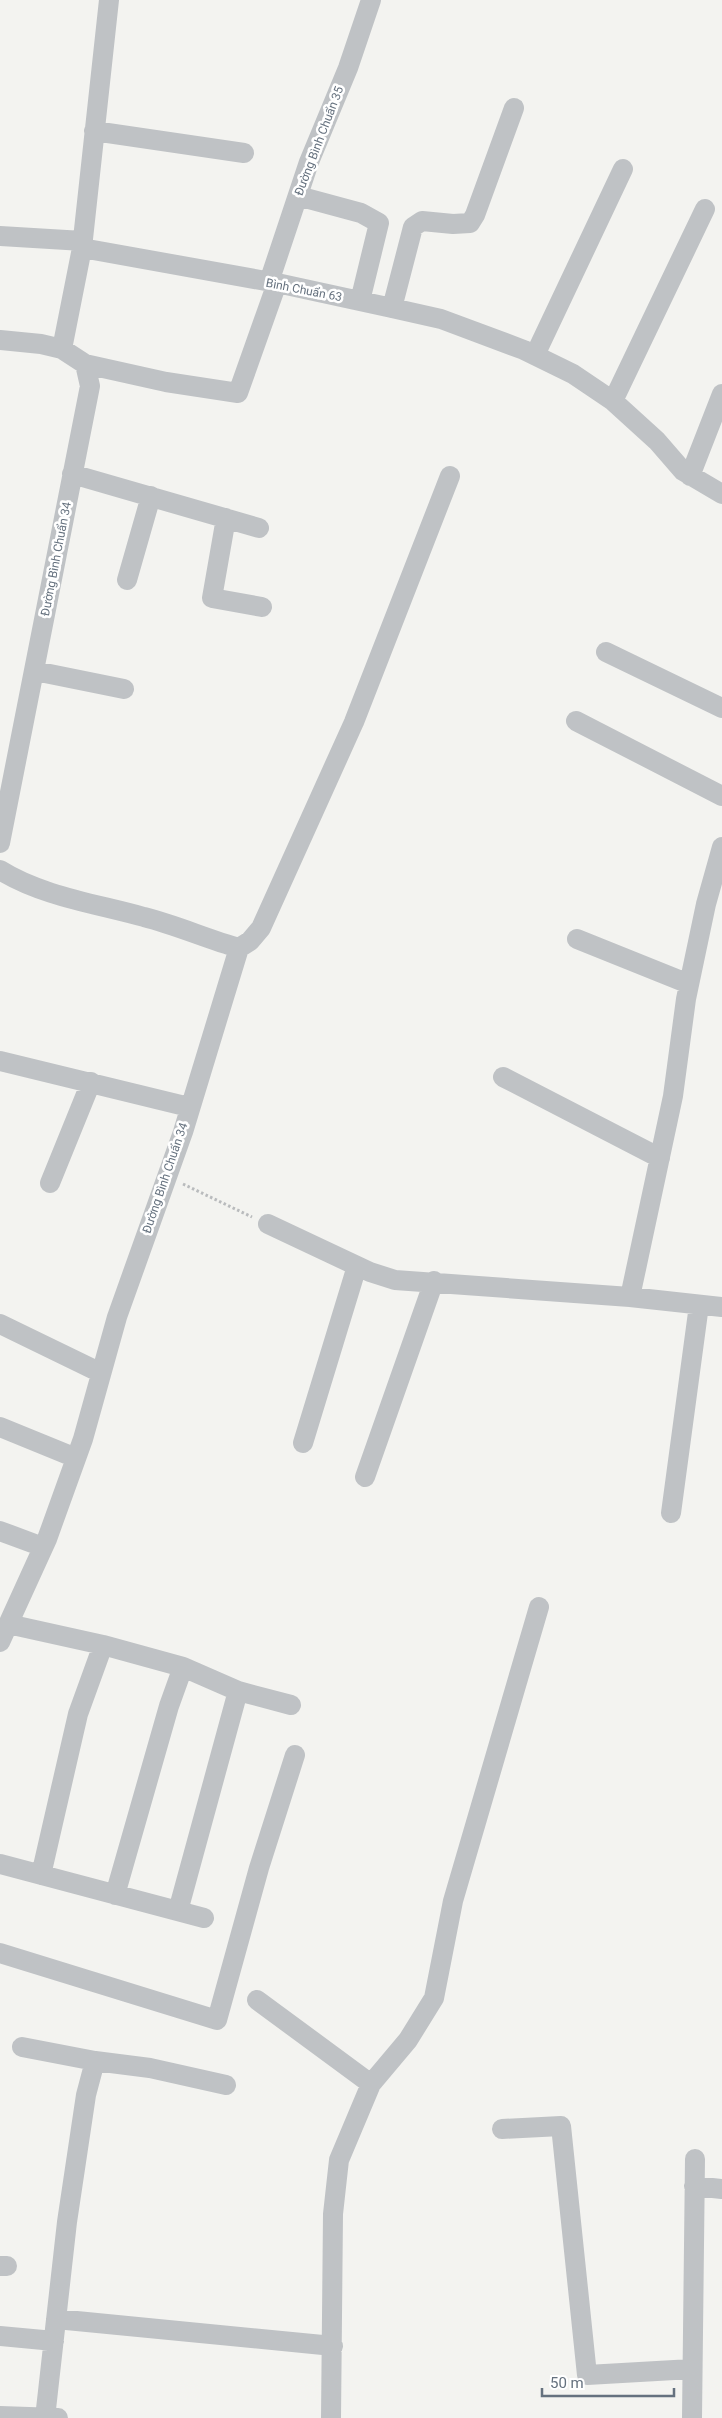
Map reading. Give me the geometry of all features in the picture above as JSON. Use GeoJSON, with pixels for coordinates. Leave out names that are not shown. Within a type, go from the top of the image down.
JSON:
{"type":"FeatureCollection","features":[{"type":"Feature","properties":{"kind":"street"},"geometry":{"type":"LineString","coordinates":[[62,349],[83,244],[109,0]]}},
{"type":"Feature","properties":{"kind":"street","name":"Đường Bình Chuẩn 35"},"geometry":{"type":"LineString","coordinates":[[85,364],[166,382],[238,393],[298,196],[371,0]]}},
{"type":"Feature","properties":{"kind":"street"},"geometry":{"type":"LineString","coordinates":[[392,308],[413,227],[422,221],[470,223],[475,215],[514,108]]}},
{"type":"Feature","properties":{"kind":"street"},"geometry":{"type":"LineString","coordinates":[[94,131],[244,152]]}},
{"type":"Feature","properties":{"kind":"street"},"geometry":{"type":"LineString","coordinates":[[536,355],[624,169]]}},
{"type":"Feature","properties":{"kind":"street"},"geometry":{"type":"LineString","coordinates":[[298,196],[361,213],[379,223],[360,301]]}},
{"type":"Feature","properties":{"kind":"street"},"geometry":{"type":"LineString","coordinates":[[613,401],[705,209]]}},
{"type":"Feature","properties":{"kind":"street","name":"Bình Chuẩn 63"},"geometry":{"type":"LineString","coordinates":[[0,236],[83,244],[441,319],[536,355],[573,374],[613,401],[657,441],[683,472],[722,494]]}},
{"type":"Feature","properties":{"kind":"street"},"geometry":{"type":"LineString","coordinates":[[0,342],[41,344],[62,349],[85,364]]}},
{"type":"Feature","properties":{"kind":"street","name":"Đường Bình Chuẩn 34"},"geometry":{"type":"LineString","coordinates":[[1,836],[35,671],[52,569],[90,386],[85,364]]}},
{"type":"Feature","properties":{"kind":"street"},"geometry":{"type":"LineString","coordinates":[[690,476],[722,394]]}},
{"type":"Feature","properties":{"kind":"street"},"geometry":{"type":"LineString","coordinates":[[72,474],[259,528]]}},
{"type":"Feature","properties":{"kind":"street"},"geometry":{"type":"LineString","coordinates":[[0,870],[23,882],[77,900],[147,917],[238,948],[250,940],[261,928],[350,731],[450,476]]}},
{"type":"Feature","properties":{"kind":"street"},"geometry":{"type":"LineString","coordinates":[[127,580],[151,496]]}},
{"type":"Feature","properties":{"kind":"street"},"geometry":{"type":"LineString","coordinates":[[226,518],[212,598],[262,608]]}},
{"type":"Feature","properties":{"kind":"street"},"geometry":{"type":"LineString","coordinates":[[606,652],[722,708]]}},
{"type":"Feature","properties":{"kind":"street"},"geometry":{"type":"LineString","coordinates":[[35,671],[124,689]]}},
{"type":"Feature","properties":{"kind":"street"},"geometry":{"type":"LineString","coordinates":[[576,721],[722,796]]}},
{"type":"Feature","properties":{"kind":"street"},"geometry":{"type":"LineString","coordinates":[[630,1298],[674,1096],[690,984],[706,904],[722,847]]}},
{"type":"Feature","properties":{"kind":"street"},"geometry":{"type":"LineString","coordinates":[[577,939],[690,984]]}},
{"type":"Feature","properties":{"kind":"street","name":"Đường Bình Chuẩn 34"},"geometry":{"type":"LineString","coordinates":[[0,1642],[43,1547],[76,1458],[117,1317],[183,1132],[238,948]]}},
{"type":"Feature","properties":{"kind":"street"},"geometry":{"type":"LineString","coordinates":[[0,1061],[189,1107]]}},
{"type":"Feature","properties":{"kind":"street"},"geometry":{"type":"LineString","coordinates":[[503,1077],[660,1158]]}},
{"type":"Feature","properties":{"kind":"street"},"geometry":{"type":"LineString","coordinates":[[50,1183],[91,1082]]}},
{"type":"Feature","properties":{"kind":"street"},"geometry":{"type":"LineString","coordinates":[[268,1224],[357,1266],[395,1280],[722,1307]]}},
{"type":"Feature","properties":{"kind":"street"},"geometry":{"type":"LineString","coordinates":[[303,1443],[357,1266]]}},
{"type":"Feature","properties":{"kind":"street"},"geometry":{"type":"LineString","coordinates":[[365,1477],[434,1282]]}},
{"type":"Feature","properties":{"kind":"street"},"geometry":{"type":"LineString","coordinates":[[671,1513],[699,1305]]}},
{"type":"Feature","properties":{"kind":"street"},"geometry":{"type":"LineString","coordinates":[[0,1324],[101,1373]]}},
{"type":"Feature","properties":{"kind":"street"},"geometry":{"type":"LineString","coordinates":[[0,1427],[76,1458]]}},
{"type":"Feature","properties":{"kind":"street"},"geometry":{"type":"LineString","coordinates":[[0,1531],[43,1547]]}},
{"type":"Feature","properties":{"kind":"street"},"geometry":{"type":"LineString","coordinates":[[331,2418],[333,2346],[332,2214],[339,2160],[371,2084],[408,2040],[434,1998],[453,1901],[539,1607]]}},
{"type":"Feature","properties":{"kind":"street"},"geometry":{"type":"LineString","coordinates":[[8,1624],[103,1645],[183,1667],[238,1691],[291,1705]]}},
{"type":"Feature","properties":{"kind":"street"},"geometry":{"type":"LineString","coordinates":[[41,1875],[78,1714],[103,1645]]}},
{"type":"Feature","properties":{"kind":"street"},"geometry":{"type":"LineString","coordinates":[[115,1895],[169,1706],[183,1667]]}},
{"type":"Feature","properties":{"kind":"street"},"geometry":{"type":"LineString","coordinates":[[178,1911],[238,1691]]}},
{"type":"Feature","properties":{"kind":"street"},"geometry":{"type":"LineString","coordinates":[[0,1954],[217,2020],[259,1868],[295,1755]]}},
{"type":"Feature","properties":{"kind":"street"},"geometry":{"type":"LineString","coordinates":[[0,1864],[204,1918]]}},
{"type":"Feature","properties":{"kind":"street"},"geometry":{"type":"LineString","coordinates":[[257,2000],[371,2084]]}},
{"type":"Feature","properties":{"kind":"street"},"geometry":{"type":"LineString","coordinates":[[22,2047],[95,2061],[150,2068],[226,2085]]}},
{"type":"Feature","properties":{"kind":"street"},"geometry":{"type":"LineString","coordinates":[[0,2416],[50,2418],[54,2341],[68,2212],[86,2095],[95,2061]]}},
{"type":"Feature","properties":{"kind":"street"},"geometry":{"type":"LineString","coordinates":[[502,2130],[561,2126],[587,2375],[692,2368]]}},
{"type":"Feature","properties":{"kind":"street"},"geometry":{"type":"LineString","coordinates":[[692,2418],[695,2159]]}},
{"type":"Feature","properties":{"kind":"street"},"geometry":{"type":"LineString","coordinates":[[694,2186],[722,2189]]}},
{"type":"Feature","properties":{"kind":"street"},"geometry":{"type":"LineString","coordinates":[[56,2319],[333,2346]]}},
{"type":"Feature","properties":{"kind":"street"},"geometry":{"type":"LineString","coordinates":[[0,2336],[54,2341]]}},
{"type":"Feature","properties":{"kind":"path"},"geometry":{"type":"LineString","coordinates":[[167,1177],[268,1224]]}}]}
